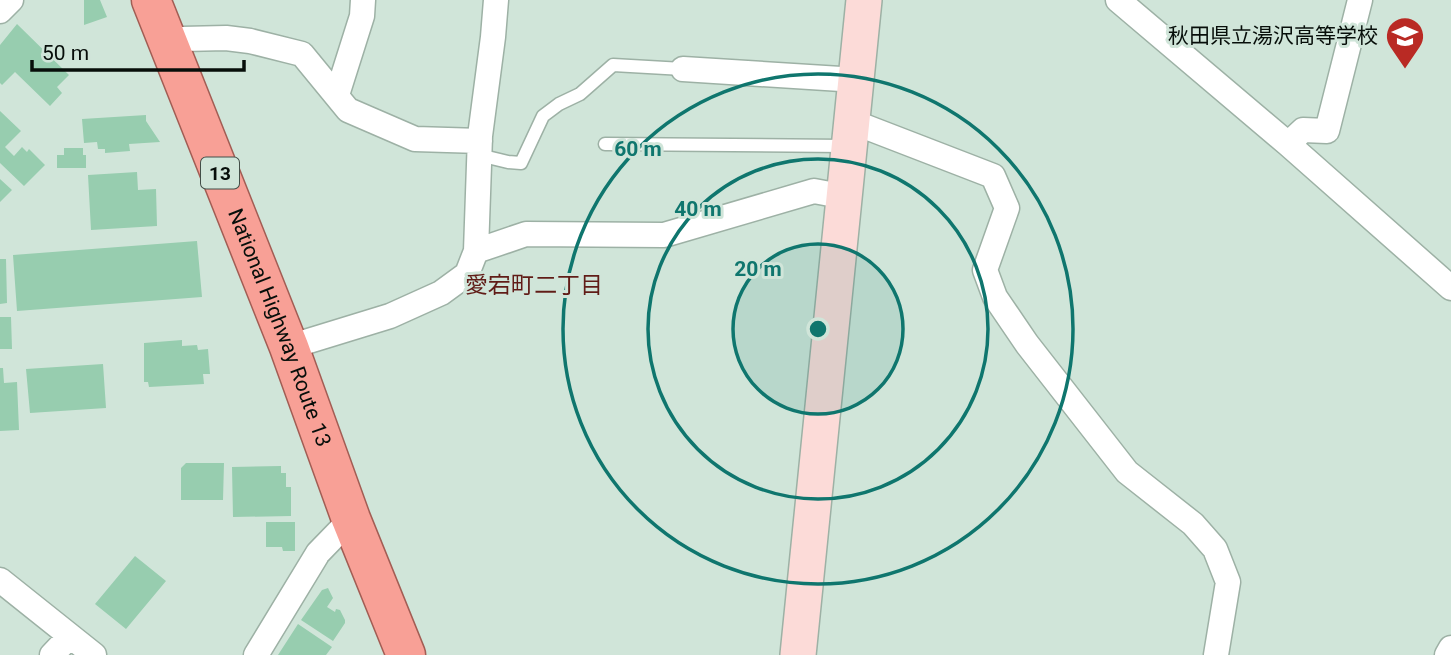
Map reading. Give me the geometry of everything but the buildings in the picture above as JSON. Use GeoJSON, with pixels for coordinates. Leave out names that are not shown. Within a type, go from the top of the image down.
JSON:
{"type":"FeatureCollection","features":[{"type":"Feature","properties":{"kind":"highway","name":"National Highway Route 13"},"geometry":{"type":"LineString","coordinates":[[151,0],[289,347],[351,519],[406,655]]}},
{"type":"Feature","properties":{"kind":"main road"},"geometry":{"type":"LineString","coordinates":[[798,655],[864,0]]}},
{"type":"Feature","properties":{"kind":"street"},"geometry":{"type":"LineString","coordinates":[[0,12],[11,0]]}},
{"type":"Feature","properties":{"kind":"street"},"geometry":{"type":"LineString","coordinates":[[337,95],[362,16],[363,0]]}},
{"type":"Feature","properties":{"kind":"street"},"geometry":{"type":"LineString","coordinates":[[289,347],[390,316],[441,293],[467,274],[476,251],[480,148],[496,0]]}},
{"type":"Feature","properties":{"kind":"street"},"geometry":{"type":"LineString","coordinates":[[1118,0],[1288,144],[1451,288]]}},
{"type":"Feature","properties":{"kind":"street"},"geometry":{"type":"LineString","coordinates":[[1288,144],[1303,130],[1327,131],[1360,0]]}},
{"type":"Feature","properties":{"kind":"street"},"geometry":{"type":"LineString","coordinates":[[168,42],[226,38],[302,54],[348,110],[415,139],[480,148]]}},
{"type":"Feature","properties":{"kind":"street"},"geometry":{"type":"LineString","coordinates":[[683,69],[857,80]]}},
{"type":"Feature","properties":{"kind":"street"},"geometry":{"type":"LineString","coordinates":[[852,134],[993,176],[1007,208],[985,270],[995,297],[1027,344],[1127,472],[1193,524],[1215,549],[1228,582],[1216,655]]}},
{"type":"Feature","properties":{"kind":"street"},"geometry":{"type":"LineString","coordinates":[[476,251],[526,234],[663,235],[814,191],[846,197]]}},
{"type":"Feature","properties":{"kind":"street"},"geometry":{"type":"LineString","coordinates":[[256,655],[318,553],[351,519]]}},
{"type":"Feature","properties":{"kind":"street"},"geometry":{"type":"LineString","coordinates":[[0,580],[94,655]]}},
{"type":"Feature","properties":{"kind":"street"},"geometry":{"type":"LineString","coordinates":[[52,655],[71,636]]}},
{"type":"Feature","properties":{"kind":"street"},"geometry":{"type":"LineString","coordinates":[[1447,655],[1451,649]]}},
{"type":"Feature","properties":{"kind":"lane"},"geometry":{"type":"LineString","coordinates":[[480,148],[508,162],[522,163],[543,116],[559,104],[580,94],[613,65],[683,69]]}},
{"type":"Feature","properties":{"kind":"lane"},"geometry":{"type":"LineString","coordinates":[[605,144],[852,134]]}},
{"type":"Feature","properties":{"kind":"place","name":"秋田県立湯沢高等学校"},"geometry":{"type":"Point","coordinates":[1405,70]}},
{"type":"Feature","properties":{"kind":"district","name":"愛宕町二丁目"},"geometry":{"type":"Point","coordinates":[534,285]}}]}
